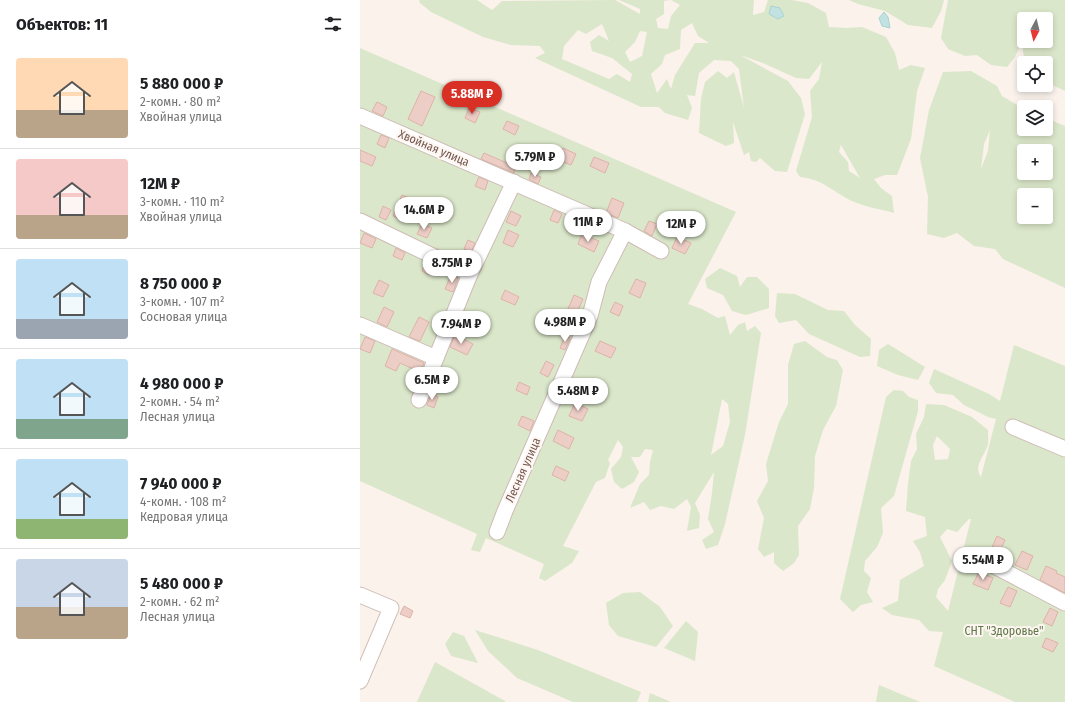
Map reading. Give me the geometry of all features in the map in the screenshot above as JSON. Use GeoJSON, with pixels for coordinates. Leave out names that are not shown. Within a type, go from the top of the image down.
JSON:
{"type":"FeatureCollection","features":[{"type":"Feature","properties":{"kind":"street","name":"Хвойная улица"},"geometry":{"type":"LineString","coordinates":[[360,116],[625,231],[661,251]]}},
{"type":"Feature","properties":{"kind":"street"},"geometry":{"type":"LineString","coordinates":[[419,400],[470,274],[514,182]]}},
{"type":"Feature","properties":{"kind":"street"},"geometry":{"type":"LineString","coordinates":[[360,221],[470,274]]}},
{"type":"Feature","properties":{"kind":"street","name":"Лесная улица"},"geometry":{"type":"LineString","coordinates":[[497,532],[590,316],[599,282],[625,231]]}},
{"type":"Feature","properties":{"kind":"street"},"geometry":{"type":"LineString","coordinates":[[360,325],[436,358]]}},
{"type":"Feature","properties":{"kind":"street"},"geometry":{"type":"LineString","coordinates":[[1013,427],[1065,449]]}},
{"type":"Feature","properties":{"kind":"street"},"geometry":{"type":"LineString","coordinates":[[987,562],[1065,603]]}},
{"type":"Feature","properties":{"kind":"street"},"geometry":{"type":"LineString","coordinates":[[360,595],[392,608],[360,681]]}},
{"type":"Feature","properties":{"kind":"green space"},"geometry":{"type":"Polygon","coordinates":[[[419,0],[477,0],[492,10],[502,1],[615,0],[640,14],[640,9],[619,0],[670,0],[664,1],[664,14],[656,19],[658,28],[668,29],[671,16],[680,5],[671,0],[754,0],[753,15],[764,12],[768,0],[792,0],[808,3],[826,13],[829,27],[862,27],[886,37],[895,53],[899,70],[911,65],[925,68],[917,91],[911,139],[897,175],[885,175],[874,179],[881,188],[892,196],[894,213],[852,201],[822,183],[800,177],[796,171],[812,117],[810,91],[819,79],[822,62],[809,79],[796,78],[763,63],[740,55],[788,81],[801,98],[805,114],[787,172],[775,171],[760,158],[756,162],[751,161],[749,152],[744,155],[733,122],[734,143],[726,146],[699,133],[701,99],[705,82],[718,71],[727,78],[734,72],[744,108],[739,69],[731,61],[714,60],[699,73],[695,96],[687,95],[692,108],[688,120],[665,113],[659,107],[641,107],[535,58],[545,53],[540,46],[511,45],[483,37],[431,12],[420,3],[419,0]],[[692,23],[681,30],[680,49],[665,55],[662,64],[651,74],[657,93],[667,79],[671,89],[675,75],[695,43],[709,43],[698,36],[692,23]],[[602,24],[586,34],[578,30],[564,46],[562,59],[609,79],[617,74],[630,82],[632,74],[612,58],[592,51],[590,42],[599,35],[609,41],[602,24]],[[640,31],[635,42],[625,52],[630,62],[642,56],[647,32],[640,31]],[[841,144],[839,152],[848,162],[849,171],[860,178],[841,144]]]}},
{"type":"Feature","properties":{"kind":"green space"},"geometry":{"type":"Polygon","coordinates":[[[849,0],[944,0],[941,11],[932,28],[908,25],[885,11],[849,0]]]}},
{"type":"Feature","properties":{"kind":"green space"},"geometry":{"type":"Polygon","coordinates":[[[948,0],[1065,0],[1065,91],[1053,85],[1053,56],[1024,56],[1023,52],[1023,48],[1053,48],[1053,12],[1017,12],[1017,48],[1019,48],[1015,57],[1007,67],[991,65],[977,55],[965,56],[948,49],[941,38],[948,0]]]}},
{"type":"Feature","properties":{"kind":"green space"},"geometry":{"type":"Polygon","coordinates":[[[360,48],[736,212],[688,304],[702,309],[718,318],[725,316],[730,335],[738,325],[745,322],[747,331],[755,326],[761,333],[745,435],[725,524],[718,545],[706,549],[702,540],[714,532],[708,519],[714,472],[695,503],[700,515],[699,528],[687,531],[691,507],[687,499],[674,509],[661,506],[650,510],[644,502],[630,508],[640,484],[649,475],[653,450],[645,449],[640,457],[631,457],[639,472],[634,482],[622,489],[614,482],[611,469],[621,457],[623,447],[618,440],[608,460],[610,463],[605,478],[596,482],[563,546],[579,551],[572,563],[545,581],[539,578],[544,564],[486,538],[480,552],[471,550],[477,534],[360,481],[360,48]],[[722,399],[711,455],[723,446],[730,422],[728,404],[722,399]]]}},
{"type":"Feature","properties":{"kind":"green space"},"geometry":{"type":"Polygon","coordinates":[[[971,71],[997,86],[1002,96],[1017,105],[1017,136],[1053,136],[1053,121],[1065,126],[1065,288],[1003,259],[995,249],[974,246],[957,233],[944,238],[927,234],[928,197],[920,158],[929,110],[943,72],[971,71]],[[990,130],[984,144],[981,169],[988,151],[990,130]]]}},
{"type":"Feature","properties":{"kind":"green space"},"geometry":{"type":"Polygon","coordinates":[[[720,268],[737,276],[740,287],[747,277],[757,277],[769,289],[769,308],[746,315],[732,311],[723,295],[707,288],[705,279],[720,268]]]}},
{"type":"Feature","properties":{"kind":"green space"},"geometry":{"type":"Polygon","coordinates":[[[777,293],[795,294],[828,310],[844,311],[855,325],[871,339],[870,356],[860,357],[809,334],[796,320],[779,323],[775,316],[777,293]]]}},
{"type":"Feature","properties":{"kind":"green space"},"geometry":{"type":"Polygon","coordinates":[[[805,341],[827,357],[837,360],[843,370],[836,406],[823,430],[815,456],[814,488],[810,509],[798,526],[799,555],[794,563],[783,571],[774,563],[774,552],[764,557],[758,549],[764,518],[757,501],[768,481],[766,464],[779,422],[788,404],[788,365],[794,344],[805,341]]]}},
{"type":"Feature","properties":{"kind":"green space"},"geometry":{"type":"Polygon","coordinates":[[[888,344],[925,367],[918,380],[898,375],[877,366],[879,350],[888,344]]]}},
{"type":"Feature","properties":{"kind":"green space","name":"СНТ \"Здоровье\""},"geometry":{"type":"Polygon","coordinates":[[[1014,345],[1065,366],[1065,702],[1015,702],[934,666],[943,632],[929,631],[919,620],[892,615],[882,608],[898,601],[900,580],[924,566],[920,552],[913,541],[927,536],[925,517],[906,511],[911,461],[917,449],[916,434],[924,417],[926,404],[944,405],[972,417],[988,430],[988,445],[978,469],[981,477],[996,419],[988,417],[964,405],[953,395],[936,393],[929,383],[934,369],[989,394],[1000,401],[1014,345]],[[937,436],[933,445],[935,460],[948,459],[950,449],[937,436]],[[969,519],[957,532],[947,529],[940,537],[952,561],[945,580],[938,589],[936,597],[948,611],[971,519],[969,519]]]}},
{"type":"Feature","properties":{"kind":"green space"},"geometry":{"type":"Polygon","coordinates":[[[894,390],[903,391],[909,397],[918,400],[918,411],[894,496],[881,508],[883,533],[877,547],[865,561],[864,571],[871,578],[867,592],[873,602],[861,605],[853,612],[840,599],[886,397],[894,390]]]}},
{"type":"Feature","properties":{"kind":"green space"},"geometry":{"type":"Polygon","coordinates":[[[640,592],[660,607],[673,626],[656,647],[618,636],[609,625],[606,603],[623,593],[640,592]]]}},
{"type":"Feature","properties":{"kind":"green space"},"geometry":{"type":"Polygon","coordinates":[[[686,621],[698,632],[695,661],[664,648],[686,621]]]}},
{"type":"Feature","properties":{"kind":"green space"},"geometry":{"type":"Polygon","coordinates":[[[475,630],[538,650],[641,692],[637,702],[573,702],[517,678],[488,651],[475,630]]]}},
{"type":"Feature","properties":{"kind":"green space"},"geometry":{"type":"Polygon","coordinates":[[[453,632],[464,636],[478,663],[451,656],[445,644],[453,632]]]}},
{"type":"Feature","properties":{"kind":"green space"},"geometry":{"type":"Polygon","coordinates":[[[435,662],[505,701],[505,702],[417,702],[435,662]]]}},
{"type":"Feature","properties":{"kind":"green space"},"geometry":{"type":"Polygon","coordinates":[[[879,685],[920,702],[876,702],[879,685]]]}},
{"type":"Feature","properties":{"kind":"green space"},"geometry":{"type":"Polygon","coordinates":[[[650,693],[671,702],[648,702],[650,693]]]}},
{"type":"Feature","properties":{"kind":"water"},"geometry":{"type":"Polygon","coordinates":[[[771,6],[780,8],[784,16],[778,19],[769,14],[771,6]]]}},
{"type":"Feature","properties":{"kind":"water"},"geometry":{"type":"Polygon","coordinates":[[[884,12],[888,17],[890,28],[882,26],[879,18],[884,12]]]}},
{"type":"Feature","properties":{"kind":"building"},"geometry":{"type":"Polygon","coordinates":[[[421,91],[435,97],[422,126],[408,119],[421,91]]]}},
{"type":"Feature","properties":{"kind":"building"},"geometry":{"type":"Polygon","coordinates":[[[377,102],[387,107],[383,116],[372,111],[377,102]]]}},
{"type":"Feature","properties":{"kind":"building"},"geometry":{"type":"Polygon","coordinates":[[[469,108],[480,112],[475,123],[465,118],[469,108]]]}},
{"type":"Feature","properties":{"kind":"building"},"geometry":{"type":"Polygon","coordinates":[[[507,121],[519,126],[515,135],[503,129],[507,121]]]}},
{"type":"Feature","properties":{"kind":"building"},"geometry":{"type":"Polygon","coordinates":[[[381,135],[389,138],[385,148],[377,144],[381,135]]]}},
{"type":"Feature","properties":{"kind":"building"},"geometry":{"type":"Polygon","coordinates":[[[563,148],[576,154],[571,165],[558,160],[563,148]]]}},
{"type":"Feature","properties":{"kind":"building"},"geometry":{"type":"Polygon","coordinates":[[[360,150],[376,157],[372,166],[360,161],[360,150]]]}},
{"type":"Feature","properties":{"kind":"building"},"geometry":{"type":"Polygon","coordinates":[[[484,153],[516,167],[514,173],[481,159],[484,153]]]}},
{"type":"Feature","properties":{"kind":"building"},"geometry":{"type":"Polygon","coordinates":[[[594,157],[609,163],[605,173],[590,166],[594,157]]]}},
{"type":"Feature","properties":{"kind":"building"},"geometry":{"type":"Polygon","coordinates":[[[531,173],[541,177],[538,184],[529,179],[531,173]]]}},
{"type":"Feature","properties":{"kind":"building"},"geometry":{"type":"Polygon","coordinates":[[[479,177],[488,181],[485,190],[475,186],[479,177]]]}},
{"type":"Feature","properties":{"kind":"building"},"geometry":{"type":"Polygon","coordinates":[[[402,195],[414,200],[405,221],[393,216],[402,195]]]}},
{"type":"Feature","properties":{"kind":"building"},"geometry":{"type":"Polygon","coordinates":[[[612,198],[624,203],[618,218],[606,213],[612,198]]]}},
{"type":"Feature","properties":{"kind":"building"},"geometry":{"type":"Polygon","coordinates":[[[437,201],[450,206],[444,220],[431,214],[437,201]]]}},
{"type":"Feature","properties":{"kind":"building"},"geometry":{"type":"Polygon","coordinates":[[[383,206],[391,210],[386,220],[379,217],[383,206]]]}},
{"type":"Feature","properties":{"kind":"building"},"geometry":{"type":"Polygon","coordinates":[[[554,210],[562,214],[558,223],[550,220],[554,210]]]}},
{"type":"Feature","properties":{"kind":"building"},"geometry":{"type":"Polygon","coordinates":[[[511,211],[521,216],[516,226],[506,222],[511,211]]]}},
{"type":"Feature","properties":{"kind":"building"},"geometry":{"type":"Polygon","coordinates":[[[649,221],[657,224],[652,236],[644,231],[649,221]]]}},
{"type":"Feature","properties":{"kind":"building"},"geometry":{"type":"Polygon","coordinates":[[[422,224],[432,228],[427,238],[417,234],[422,224]]]}},
{"type":"Feature","properties":{"kind":"building"},"geometry":{"type":"Polygon","coordinates":[[[508,230],[519,235],[513,247],[503,243],[508,230]]]}},
{"type":"Feature","properties":{"kind":"building"},"geometry":{"type":"Polygon","coordinates":[[[364,233],[376,239],[372,248],[360,243],[364,233]]]}},
{"type":"Feature","properties":{"kind":"building"},"geometry":{"type":"Polygon","coordinates":[[[582,234],[599,241],[594,252],[578,244],[582,234]]]}},
{"type":"Feature","properties":{"kind":"building"},"geometry":{"type":"Polygon","coordinates":[[[677,237],[691,243],[685,254],[672,248],[677,237]]]}},
{"type":"Feature","properties":{"kind":"building"},"geometry":{"type":"Polygon","coordinates":[[[468,240],[475,243],[471,252],[464,249],[468,240]]]}},
{"type":"Feature","properties":{"kind":"building"},"geometry":{"type":"Polygon","coordinates":[[[396,248],[405,253],[402,260],[393,256],[396,248]]]}},
{"type":"Feature","properties":{"kind":"building"},"geometry":{"type":"Polygon","coordinates":[[[425,263],[433,266],[429,275],[422,271],[425,263]]]}},
{"type":"Feature","properties":{"kind":"building"},"geometry":{"type":"Polygon","coordinates":[[[451,275],[458,278],[453,292],[445,289],[451,275]]]}},
{"type":"Feature","properties":{"kind":"building"},"geometry":{"type":"Polygon","coordinates":[[[636,279],[646,283],[640,298],[629,293],[636,279]]]}},
{"type":"Feature","properties":{"kind":"building"},"geometry":{"type":"Polygon","coordinates":[[[379,280],[389,285],[383,297],[373,293],[379,280]]]}},
{"type":"Feature","properties":{"kind":"building"},"geometry":{"type":"Polygon","coordinates":[[[505,290],[519,297],[515,305],[501,299],[505,290]]]}},
{"type":"Feature","properties":{"kind":"building"},"geometry":{"type":"Polygon","coordinates":[[[574,295],[583,299],[576,315],[578,316],[572,330],[558,324],[564,310],[567,311],[574,295]]]}},
{"type":"Feature","properties":{"kind":"building"},"geometry":{"type":"Polygon","coordinates":[[[615,302],[623,306],[619,316],[610,312],[615,302]]]}},
{"type":"Feature","properties":{"kind":"building"},"geometry":{"type":"Polygon","coordinates":[[[384,307],[394,312],[387,327],[377,322],[384,307]]]}},
{"type":"Feature","properties":{"kind":"building"},"geometry":{"type":"Polygon","coordinates":[[[419,317],[429,322],[420,341],[409,337],[419,317]]]}},
{"type":"Feature","properties":{"kind":"building"},"geometry":{"type":"Polygon","coordinates":[[[455,335],[473,344],[467,355],[450,347],[455,335]]]}},
{"type":"Feature","properties":{"kind":"building"},"geometry":{"type":"Polygon","coordinates":[[[565,336],[570,338],[565,350],[560,348],[565,336]]]}},
{"type":"Feature","properties":{"kind":"building"},"geometry":{"type":"Polygon","coordinates":[[[365,337],[375,341],[370,353],[360,349],[365,337]]]}},
{"type":"Feature","properties":{"kind":"building"},"geometry":{"type":"Polygon","coordinates":[[[600,341],[616,348],[611,358],[595,351],[600,341]]]}},
{"type":"Feature","properties":{"kind":"building"},"geometry":{"type":"Polygon","coordinates":[[[392,349],[424,363],[420,372],[400,363],[396,371],[385,366],[392,349]]]}},
{"type":"Feature","properties":{"kind":"building"},"geometry":{"type":"Polygon","coordinates":[[[546,361],[554,365],[548,377],[540,373],[546,361]]]}},
{"type":"Feature","properties":{"kind":"building"},"geometry":{"type":"Polygon","coordinates":[[[519,382],[530,387],[527,395],[516,390],[519,382]]]}},
{"type":"Feature","properties":{"kind":"building"},"geometry":{"type":"Polygon","coordinates":[[[431,394],[438,397],[434,408],[427,405],[431,394]]]}},
{"type":"Feature","properties":{"kind":"building"},"geometry":{"type":"Polygon","coordinates":[[[575,403],[588,409],[582,421],[569,416],[575,403]]]}},
{"type":"Feature","properties":{"kind":"building"},"geometry":{"type":"Polygon","coordinates":[[[522,416],[534,421],[530,431],[518,425],[522,416]]]}},
{"type":"Feature","properties":{"kind":"building"},"geometry":{"type":"Polygon","coordinates":[[[558,430],[574,438],[569,449],[553,441],[558,430]]]}},
{"type":"Feature","properties":{"kind":"building"},"geometry":{"type":"Polygon","coordinates":[[[556,466],[569,472],[565,481],[552,475],[556,466]]]}},
{"type":"Feature","properties":{"kind":"building"},"geometry":{"type":"Polygon","coordinates":[[[997,536],[1005,540],[999,553],[991,550],[997,536]]]}},
{"type":"Feature","properties":{"kind":"building"},"geometry":{"type":"Polygon","coordinates":[[[1022,551],[1033,556],[1027,570],[1015,565],[1022,551]]]}},
{"type":"Feature","properties":{"kind":"building"},"geometry":{"type":"Polygon","coordinates":[[[1046,566],[1065,577],[1065,593],[1040,580],[1046,566]]]}},
{"type":"Feature","properties":{"kind":"building"},"geometry":{"type":"Polygon","coordinates":[[[979,572],[993,578],[988,590],[973,584],[979,572]]]}},
{"type":"Feature","properties":{"kind":"building"},"geometry":{"type":"Polygon","coordinates":[[[1008,587],[1017,591],[1010,607],[1000,603],[1008,587]]]}},
{"type":"Feature","properties":{"kind":"building"},"geometry":{"type":"Polygon","coordinates":[[[404,606],[413,611],[410,618],[400,614],[404,606]]]}},
{"type":"Feature","properties":{"kind":"building"},"geometry":{"type":"Polygon","coordinates":[[[1050,608],[1058,612],[1052,626],[1043,622],[1050,608]]]}},
{"type":"Feature","properties":{"kind":"building"},"geometry":{"type":"Polygon","coordinates":[[[1046,638],[1058,643],[1053,652],[1042,647],[1046,638]]]}}]}
